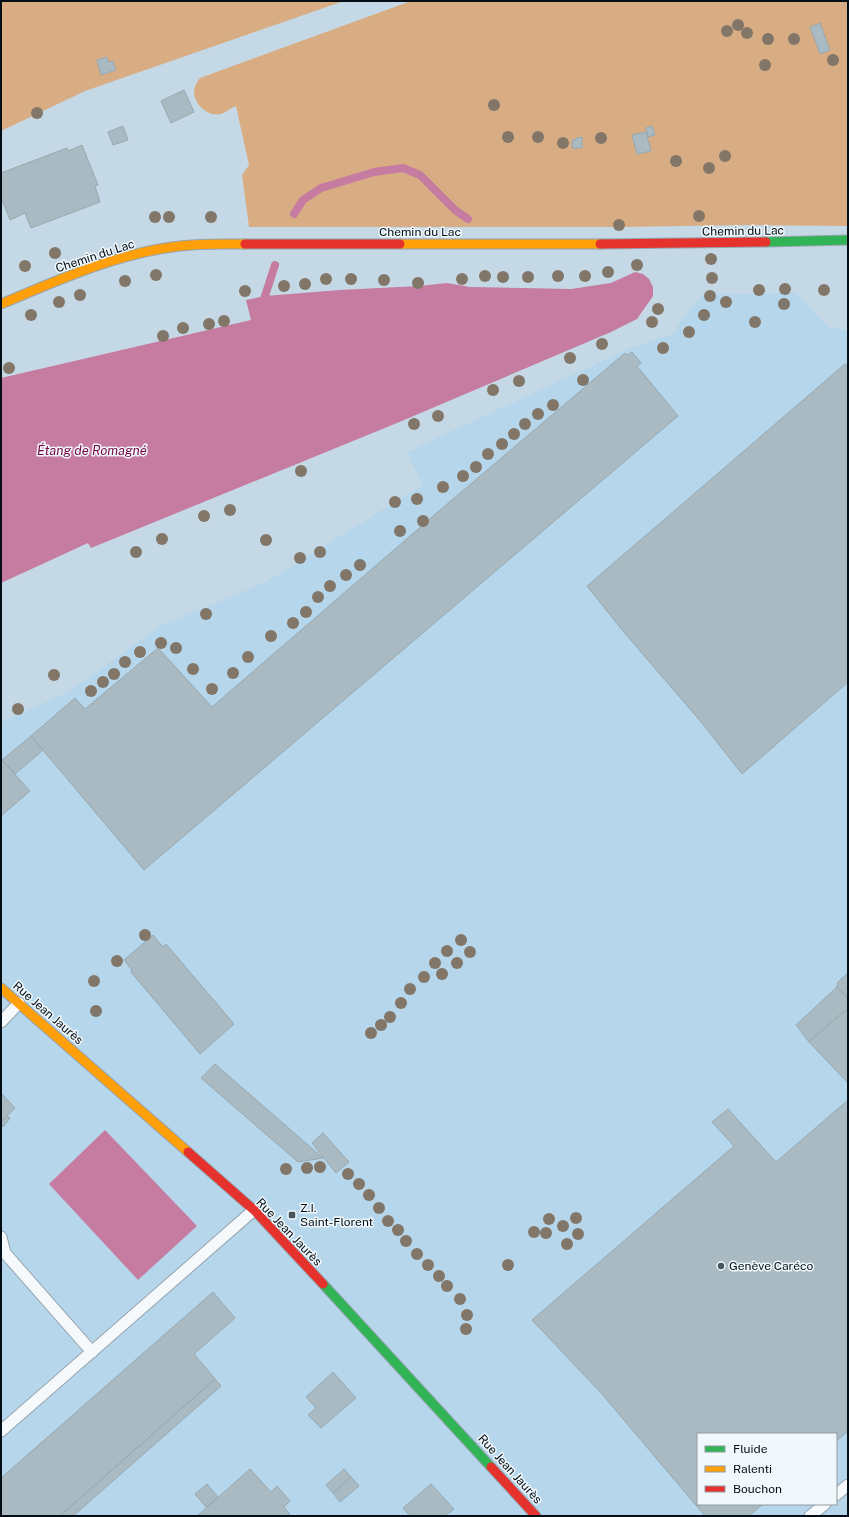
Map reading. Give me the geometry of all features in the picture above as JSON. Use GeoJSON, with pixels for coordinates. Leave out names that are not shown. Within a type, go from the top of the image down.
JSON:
{"type":"FeatureCollection","features":[{"type":"Feature","properties":{"kind":"street","name":"Chemin du Lac"},"geometry":{"type":"LineString","coordinates":[[1,304],[62,279],[120,258],[166,247],[204,244],[440,243],[625,246],[848,240]]}},
{"type":"Feature","properties":{"kind":"street","name":"Rue Jean Jaurès"},"geometry":{"type":"LineString","coordinates":[[1,988],[254,1210],[536,1516]]}},
{"type":"Feature","properties":{"kind":"lane"},"geometry":{"type":"LineString","coordinates":[[1,1022],[19,1003]]}},
{"type":"Feature","properties":{"kind":"lane"},"geometry":{"type":"LineString","coordinates":[[1,1431],[254,1210]]}},
{"type":"Feature","properties":{"kind":"lane"},"geometry":{"type":"LineString","coordinates":[[1,1237],[3,1252],[92,1352]]}},
{"type":"Feature","properties":{"kind":"lane"},"geometry":{"type":"LineString","coordinates":[[837,1494],[848,1485]]}},
{"type":"Feature","properties":{"kind":"lane"},"geometry":{"type":"LineString","coordinates":[[810,1516],[824,1505]]}},
{"type":"Feature","properties":{"kind":"shaded area"},"geometry":{"type":"Polygon","coordinates":[[[1,1],[344,1],[85,91],[1,131],[1,1]]]}},
{"type":"Feature","properties":{"kind":"shaded area"},"geometry":{"type":"Polygon","coordinates":[[[411,1],[848,1],[848,226],[249,227],[242,175],[249,165],[236,106],[221,114],[211,114],[203,109],[197,102],[194,93],[195,87],[200,78],[411,1]]]}},
{"type":"Feature","properties":{"kind":"shaded area"},"geometry":{"type":"Polygon","coordinates":[[[796,293],[829,328],[848,330],[848,1516],[1,1516],[1,723],[70,691],[162,625],[266,582],[423,485],[407,452],[630,348],[672,334],[701,295],[796,293]]]}},
{"type":"Feature","properties":{"kind":"water","name":"Étang de Romagné"},"geometry":{"type":"Polygon","coordinates":[[[635,272],[643,274],[649,279],[653,287],[653,296],[637,319],[611,332],[397,423],[91,548],[88,543],[1,583],[1,378],[251,320],[246,300],[265,296],[447,283],[470,287],[571,289],[611,283],[635,272]]]}},
{"type":"Feature","properties":{"kind":"water"},"geometry":{"type":"Polygon","coordinates":[[[105,1130],[197,1226],[138,1280],[49,1184],[105,1130]]]}},
{"type":"Feature","properties":{"kind":"building"},"geometry":{"type":"Polygon","coordinates":[[[820,23],[830,50],[820,54],[810,27],[820,23]]]}},
{"type":"Feature","properties":{"kind":"building"},"geometry":{"type":"Polygon","coordinates":[[[107,57],[108,62],[113,61],[116,70],[101,75],[97,60],[107,57]]]}},
{"type":"Feature","properties":{"kind":"building"},"geometry":{"type":"Polygon","coordinates":[[[184,90],[194,112],[171,123],[161,101],[184,90]]]}},
{"type":"Feature","properties":{"kind":"building"},"geometry":{"type":"Polygon","coordinates":[[[123,126],[128,140],[113,145],[108,132],[123,126]]]}},
{"type":"Feature","properties":{"kind":"building"},"geometry":{"type":"Polygon","coordinates":[[[652,126],[655,135],[648,137],[646,128],[652,126]]]}},
{"type":"Feature","properties":{"kind":"building"},"geometry":{"type":"Polygon","coordinates":[[[646,132],[651,151],[637,154],[632,135],[646,132]]]}},
{"type":"Feature","properties":{"kind":"building"},"geometry":{"type":"Polygon","coordinates":[[[582,137],[582,148],[572,148],[572,140],[582,137]]]}},
{"type":"Feature","properties":{"kind":"building"},"geometry":{"type":"Polygon","coordinates":[[[82,145],[98,185],[95,186],[100,202],[31,228],[25,213],[10,220],[3,202],[1,203],[1,173],[67,148],[68,151],[82,145]]]}},
{"type":"Feature","properties":{"kind":"building"},"geometry":{"type":"Polygon","coordinates":[[[632,352],[641,363],[637,366],[678,416],[144,870],[31,736],[75,698],[85,709],[158,648],[212,707],[625,353],[627,355],[632,352]]]}},
{"type":"Feature","properties":{"kind":"building"},"geometry":{"type":"Polygon","coordinates":[[[845,364],[848,367],[848,682],[742,774],[702,723],[623,631],[587,586],[845,364]]]}},
{"type":"Feature","properties":{"kind":"building"},"geometry":{"type":"Polygon","coordinates":[[[31,736],[43,750],[15,774],[2,760],[31,736]]]}},
{"type":"Feature","properties":{"kind":"building"},"geometry":{"type":"Polygon","coordinates":[[[2,760],[30,791],[1,816],[1,761],[2,760]]]}},
{"type":"Feature","properties":{"kind":"building"},"geometry":{"type":"Polygon","coordinates":[[[153,935],[163,947],[166,944],[234,1024],[200,1054],[131,972],[132,970],[124,960],[153,935]]]}},
{"type":"Feature","properties":{"kind":"building"},"geometry":{"type":"Polygon","coordinates":[[[848,973],[848,999],[837,987],[838,982],[848,973]]]}},
{"type":"Feature","properties":{"kind":"building"},"geometry":{"type":"Polygon","coordinates":[[[837,987],[848,999],[848,1008],[809,1042],[796,1025],[837,987]]]}},
{"type":"Feature","properties":{"kind":"building"},"geometry":{"type":"Polygon","coordinates":[[[848,1008],[848,1083],[809,1042],[848,1008]]]}},
{"type":"Feature","properties":{"kind":"building"},"geometry":{"type":"Polygon","coordinates":[[[215,1064],[323,1158],[298,1162],[201,1078],[215,1064]]]}},
{"type":"Feature","properties":{"kind":"building"},"geometry":{"type":"Polygon","coordinates":[[[1,1093],[15,1108],[1,1122],[1,1093]]]}},
{"type":"Feature","properties":{"kind":"building","name":"Genève Caréco"},"geometry":{"type":"Polygon","coordinates":[[[848,1100],[848,1431],[837,1440],[837,1433],[697,1433],[697,1505],[762,1505],[749,1516],[705,1516],[602,1394],[532,1320],[734,1146],[712,1122],[728,1109],[776,1162],[848,1100]]]}},
{"type":"Feature","properties":{"kind":"building"},"geometry":{"type":"Polygon","coordinates":[[[7,1116],[10,1118],[3,1127],[1,1122],[7,1116]]]}},
{"type":"Feature","properties":{"kind":"building"},"geometry":{"type":"Polygon","coordinates":[[[323,1133],[349,1162],[336,1173],[312,1143],[323,1133]]]}},
{"type":"Feature","properties":{"kind":"building"},"geometry":{"type":"Polygon","coordinates":[[[213,1292],[235,1318],[194,1354],[215,1379],[60,1516],[1,1516],[1,1478],[213,1292]]]}},
{"type":"Feature","properties":{"kind":"building"},"geometry":{"type":"Polygon","coordinates":[[[333,1372],[356,1398],[321,1428],[308,1415],[316,1408],[306,1397],[333,1372]]]}},
{"type":"Feature","properties":{"kind":"building"},"geometry":{"type":"Polygon","coordinates":[[[215,1379],[221,1386],[73,1516],[60,1516],[215,1379]]]}},
{"type":"Feature","properties":{"kind":"building"},"geometry":{"type":"Polygon","coordinates":[[[250,1469],[271,1492],[277,1486],[290,1501],[284,1507],[291,1516],[197,1516],[250,1469]]]}},
{"type":"Feature","properties":{"kind":"building"},"geometry":{"type":"Polygon","coordinates":[[[344,1469],[351,1477],[333,1493],[326,1485],[344,1469]]]}},
{"type":"Feature","properties":{"kind":"building"},"geometry":{"type":"Polygon","coordinates":[[[351,1477],[359,1486],[340,1502],[333,1493],[351,1477]]]}},
{"type":"Feature","properties":{"kind":"building"},"geometry":{"type":"Polygon","coordinates":[[[207,1484],[218,1497],[206,1507],[195,1494],[207,1484]]]}},
{"type":"Feature","properties":{"kind":"building"},"geometry":{"type":"Polygon","coordinates":[[[431,1484],[454,1509],[445,1516],[410,1516],[403,1508],[431,1484]]]}},
{"type":"Feature","properties":{"kind":"waterway"},"geometry":{"type":"LineString","coordinates":[[294,214],[303,200],[321,188],[374,172],[403,168],[420,175],[455,210],[468,219]]}},
{"type":"Feature","properties":{"kind":"waterway"},"geometry":{"type":"LineString","coordinates":[[265,296],[275,265]]}},
{"type":"Feature","properties":{"kind":"traffic: fast"},"geometry":{"type":"LineString","coordinates":[[766,242],[848,240]]}},
{"type":"Feature","properties":{"kind":"traffic: fast"},"geometry":{"type":"LineString","coordinates":[[323,1284],[491,1467]]}},
{"type":"Feature","properties":{"kind":"traffic: slow"},"geometry":{"type":"LineString","coordinates":[[1,304],[106,262],[128,256],[190,245],[245,244]]}},
{"type":"Feature","properties":{"kind":"traffic: slow"},"geometry":{"type":"LineString","coordinates":[[400,244],[600,244]]}},
{"type":"Feature","properties":{"kind":"traffic: slow"},"geometry":{"type":"LineString","coordinates":[[1,988],[188,1152]]}},
{"type":"Feature","properties":{"kind":"traffic: jam"},"geometry":{"type":"LineString","coordinates":[[600,244],[766,242]]}},
{"type":"Feature","properties":{"kind":"traffic: jam"},"geometry":{"type":"LineString","coordinates":[[245,244],[400,244]]}},
{"type":"Feature","properties":{"kind":"traffic: jam"},"geometry":{"type":"LineString","coordinates":[[188,1152],[254,1210],[323,1284]]}},
{"type":"Feature","properties":{"kind":"traffic: jam"},"geometry":{"type":"LineString","coordinates":[[491,1467],[536,1516]]}},
{"type":"Feature","properties":{"kind":"place","name":"Z.I. Saint-Florent"},"geometry":{"type":"Point","coordinates":[292,1215]}},
{"type":"Feature","properties":{"kind":"place","name":"Genève Caréco"},"geometry":{"type":"Point","coordinates":[721,1266]}}]}
